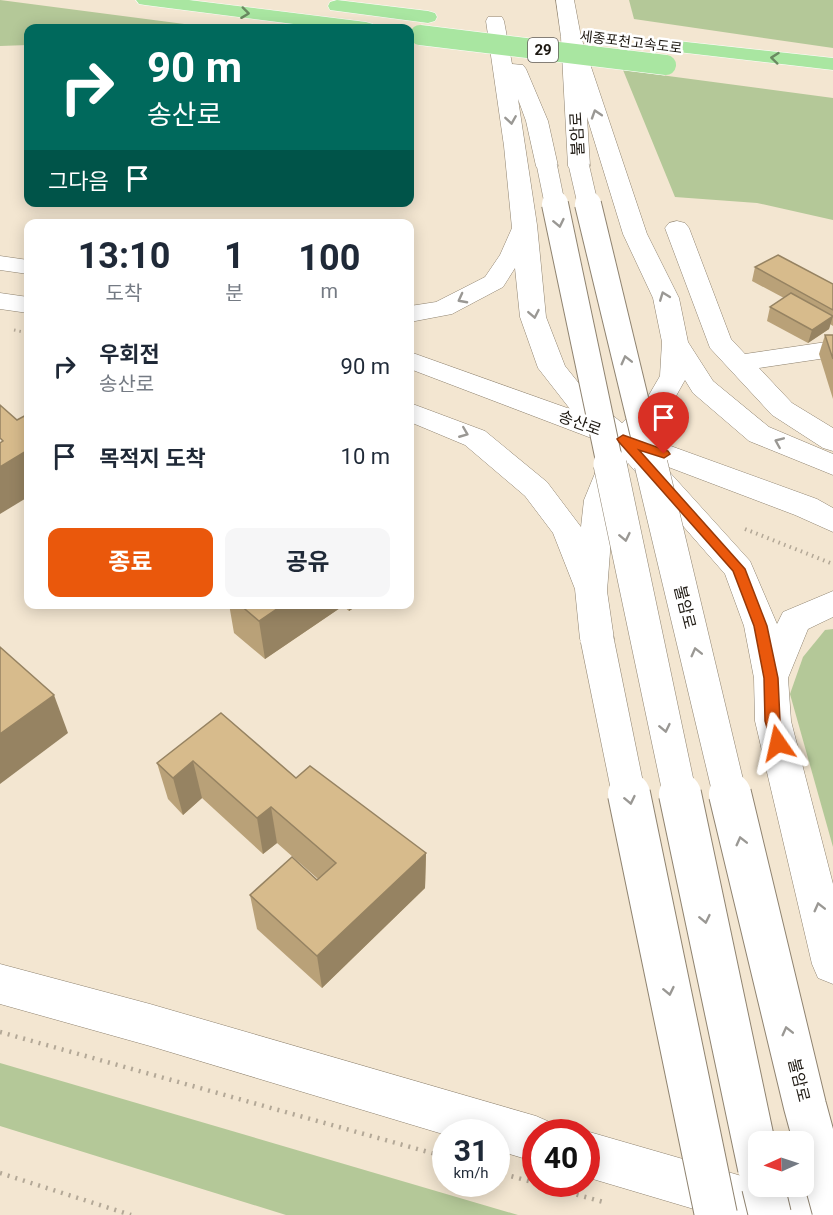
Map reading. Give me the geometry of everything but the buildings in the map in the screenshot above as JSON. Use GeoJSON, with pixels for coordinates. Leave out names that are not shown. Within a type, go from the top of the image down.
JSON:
{"type":"FeatureCollection","features":[{"type":"Feature","properties":{"kind":"highway"},"geometry":{"type":"LineString","coordinates":[[146,0],[335,24]]}},
{"type":"Feature","properties":{"kind":"highway","name":"세종포천고속도로"},"geometry":{"type":"LineString","coordinates":[[286,0],[396,24]]}},
{"type":"Feature","properties":{"kind":"highway","name":"29"},"geometry":{"type":"LineString","coordinates":[[486,14],[520,28]]}},
{"type":"Feature","properties":{"kind":"highway","name":"세종포천고속도로"},"geometry":{"type":"LineString","coordinates":[[419,29],[451,20]]}},
{"type":"Feature","properties":{"kind":"highway","name":"세종포천고속도로"},"geometry":{"type":"LineString","coordinates":[[419,29],[666,65],[833,82]]}},
{"type":"Feature","properties":{"kind":"highway","name":"세종포천고속도로"},"geometry":{"type":"LineString","coordinates":[[636,43],[833,64]]}},
{"type":"Feature","properties":{"kind":"street","name":"불암로"},"geometry":{"type":"LineString","coordinates":[[566,0],[572,36],[563,166],[752,1131]]}},
{"type":"Feature","properties":{"kind":"street","name":"불암로"},"geometry":{"type":"LineString","coordinates":[[486,14],[537,121],[563,166],[833,1209]]}},
{"type":"Feature","properties":{"kind":"street"},"geometry":{"type":"LineString","coordinates":[[486,14],[525,225],[533,317],[552,368],[579,402],[623,439],[739,569],[760,626],[771,678],[772,721],[833,964]]}},
{"type":"Feature","properties":{"kind":"street"},"geometry":{"type":"LineString","coordinates":[[572,36],[635,234],[666,298],[675,342],[674,376],[657,406],[623,439],[599,500],[591,591],[597,639],[716,1215]]}},
{"type":"Feature","properties":{"kind":"street"},"geometry":{"type":"LineString","coordinates":[[414,313],[443,309],[494,282],[512,255],[525,225]]}},
{"type":"Feature","properties":{"kind":"street"},"geometry":{"type":"LineString","coordinates":[[676,228],[719,342],[782,409],[833,441]]}},
{"type":"Feature","properties":{"kind":"street"},"geometry":{"type":"LineString","coordinates":[[0,263],[24,266]]}},
{"type":"Feature","properties":{"kind":"street"},"geometry":{"type":"LineString","coordinates":[[0,301],[24,304]]}},
{"type":"Feature","properties":{"kind":"street"},"geometry":{"type":"LineString","coordinates":[[675,342],[703,387],[759,434],[833,465]]}},
{"type":"Feature","properties":{"kind":"street"},"geometry":{"type":"LineString","coordinates":[[738,363],[833,349]]}},
{"type":"Feature","properties":{"kind":"street","name":"송산로"},"geometry":{"type":"LineString","coordinates":[[414,362],[819,509],[833,521]]}},
{"type":"Feature","properties":{"kind":"street","name":"송산로"},"geometry":{"type":"LineString","coordinates":[[414,372],[455,377]]}},
{"type":"Feature","properties":{"kind":"street"},"geometry":{"type":"LineString","coordinates":[[414,414],[475,438],[536,489],[567,530],[591,591]]}},
{"type":"Feature","properties":{"kind":"street"},"geometry":{"type":"LineString","coordinates":[[771,678],[795,621],[833,603]]}},
{"type":"Feature","properties":{"kind":"street"},"geometry":{"type":"LineString","coordinates":[[0,984],[150,1025],[522,1135]]}},
{"type":"Feature","properties":{"kind":"street"},"geometry":{"type":"LineString","coordinates":[[600,1158],[794,1215]]}},
{"type":"Feature","properties":{"kind":"street"},"geometry":{"type":"LineString","coordinates":[[766,1197],[770,1215]]}},
{"type":"Feature","properties":{"kind":"path"},"geometry":{"type":"LineString","coordinates":[[0,1032],[432,1153]]}},
{"type":"Feature","properties":{"kind":"path"},"geometry":{"type":"LineString","coordinates":[[0,1173],[131,1215]]}},
{"type":"Feature","properties":{"kind":"path"},"geometry":{"type":"LineString","coordinates":[[585,1197],[616,1206]]}},
{"type":"Feature","properties":{"kind":"green space"},"geometry":{"type":"Polygon","coordinates":[[[0,0],[184,24],[24,24],[24,45],[0,46],[0,0]]]}},
{"type":"Feature","properties":{"kind":"green space"},"geometry":{"type":"Polygon","coordinates":[[[629,0],[833,0],[833,48],[634,19],[629,0]]]}},
{"type":"Feature","properties":{"kind":"green space"},"geometry":{"type":"Polygon","coordinates":[[[623,70],[833,98],[833,220],[757,203],[675,197],[623,70]]]}},
{"type":"Feature","properties":{"kind":"green space"},"geometry":{"type":"Polygon","coordinates":[[[833,629],[833,847],[790,694],[803,657],[825,630],[833,629]]]}},
{"type":"Feature","properties":{"kind":"green space"},"geometry":{"type":"Polygon","coordinates":[[[0,1063],[432,1190],[432,1197],[457,1197],[518,1215],[286,1215],[0,1126],[0,1063]]]}},
{"type":"Feature","properties":{"kind":"route"},"geometry":{"type":"LineString","coordinates":[[664,454],[623,439],[739,569],[760,626],[771,678],[772,721],[778,743]]}}]}
